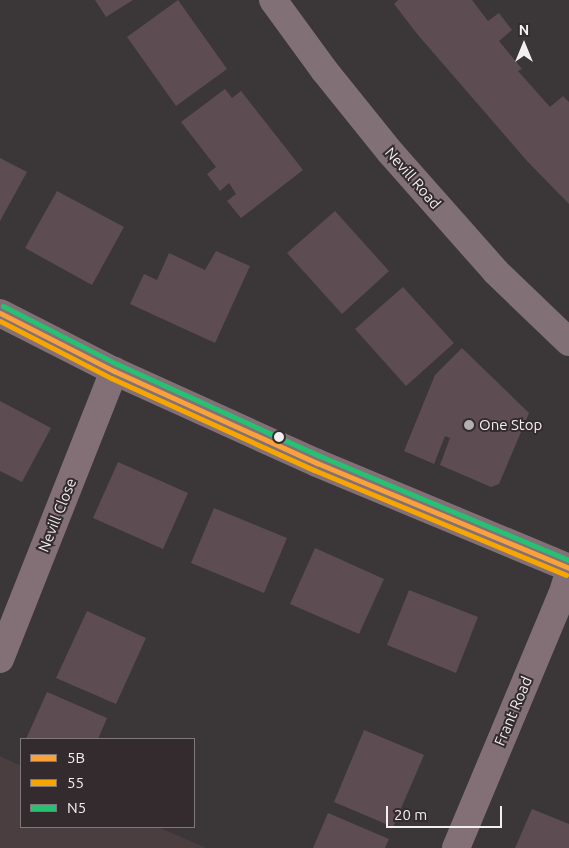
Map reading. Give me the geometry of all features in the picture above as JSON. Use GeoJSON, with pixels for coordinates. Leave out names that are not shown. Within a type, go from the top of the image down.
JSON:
{"type":"FeatureCollection","features":[{"type":"Feature","properties":{"kind":"main road","name":"Nevill Road"},"geometry":{"type":"LineString","coordinates":[[273,0],[324,70],[390,152],[496,272],[569,342]]}},
{"type":"Feature","properties":{"kind":"street"},"geometry":{"type":"LineString","coordinates":[[0,313],[114,371],[317,463],[569,568]]}},
{"type":"Feature","properties":{"kind":"street","name":"Nevill Close"},"geometry":{"type":"LineString","coordinates":[[0,659],[114,371]]}},
{"type":"Feature","properties":{"kind":"street","name":"Frant Road"},"geometry":{"type":"LineString","coordinates":[[456,848],[562,595],[569,573]]}},
{"type":"Feature","properties":{"kind":"shaded area"},"geometry":{"type":"Polygon","coordinates":[[[0,756],[20,766],[20,828],[160,828],[206,848],[0,848],[0,756]]]}},
{"type":"Feature","properties":{"kind":"building"},"geometry":{"type":"Polygon","coordinates":[[[95,0],[133,0],[106,17],[95,0]]]}},
{"type":"Feature","properties":{"kind":"building"},"geometry":{"type":"Polygon","coordinates":[[[178,0],[227,69],[176,106],[127,37],[178,0]]]}},
{"type":"Feature","properties":{"kind":"building"},"geometry":{"type":"Polygon","coordinates":[[[398,0],[472,0],[488,21],[499,13],[512,30],[499,41],[522,69],[518,71],[550,107],[563,96],[569,102],[569,204],[527,161],[418,35],[394,4],[398,0]]]}},
{"type":"Feature","properties":{"kind":"building"},"geometry":{"type":"Polygon","coordinates":[[[225,89],[232,98],[241,91],[303,170],[241,218],[227,201],[236,194],[229,183],[220,191],[207,174],[216,167],[181,122],[225,89]]]}},
{"type":"Feature","properties":{"kind":"building"},"geometry":{"type":"Polygon","coordinates":[[[0,158],[27,172],[0,221],[0,158]]]}},
{"type":"Feature","properties":{"kind":"building"},"geometry":{"type":"Polygon","coordinates":[[[57,191],[124,227],[92,285],[25,248],[57,191]]]}},
{"type":"Feature","properties":{"kind":"building"},"geometry":{"type":"Polygon","coordinates":[[[335,211],[389,271],[342,314],[287,253],[335,211]]]}},
{"type":"Feature","properties":{"kind":"building"},"geometry":{"type":"Polygon","coordinates":[[[216,251],[250,266],[215,343],[130,304],[144,274],[157,280],[169,253],[205,270],[216,251]]]}},
{"type":"Feature","properties":{"kind":"building"},"geometry":{"type":"Polygon","coordinates":[[[403,287],[454,343],[406,386],[355,329],[403,287]]]}},
{"type":"Feature","properties":{"kind":"building","name":"One Stop"},"geometry":{"type":"Polygon","coordinates":[[[462,348],[529,413],[499,484],[491,487],[440,465],[450,438],[445,436],[434,464],[404,451],[435,375],[462,348]]]}},
{"type":"Feature","properties":{"kind":"building"},"geometry":{"type":"Polygon","coordinates":[[[0,401],[51,428],[22,482],[0,471],[0,401]]]}},
{"type":"Feature","properties":{"kind":"building"},"geometry":{"type":"Polygon","coordinates":[[[118,462],[188,493],[163,549],[93,518],[118,462]]]}},
{"type":"Feature","properties":{"kind":"building"},"geometry":{"type":"Polygon","coordinates":[[[214,508],[287,538],[264,593],[191,563],[214,508]]]}},
{"type":"Feature","properties":{"kind":"building"},"geometry":{"type":"Polygon","coordinates":[[[315,548],[384,579],[359,634],[290,604],[315,548]]]}},
{"type":"Feature","properties":{"kind":"building"},"geometry":{"type":"Polygon","coordinates":[[[409,590],[478,617],[456,673],[387,645],[409,590]]]}},
{"type":"Feature","properties":{"kind":"building"},"geometry":{"type":"Polygon","coordinates":[[[87,611],[146,638],[116,704],[56,678],[87,611]]]}},
{"type":"Feature","properties":{"kind":"building"},"geometry":{"type":"Polygon","coordinates":[[[47,692],[107,718],[98,738],[26,738],[47,692]]]}},
{"type":"Feature","properties":{"kind":"building"},"geometry":{"type":"Polygon","coordinates":[[[364,730],[424,755],[393,827],[334,802],[364,730]]]}},
{"type":"Feature","properties":{"kind":"building"},"geometry":{"type":"Polygon","coordinates":[[[532,809],[569,824],[569,848],[515,848],[532,809]]]}},
{"type":"Feature","properties":{"kind":"building"},"geometry":{"type":"Polygon","coordinates":[[[328,813],[389,839],[385,848],[313,848],[328,813]]]}},
{"type":"Feature","properties":{"kind":"transit line","name":"N5"},"geometry":{"type":"LineString","coordinates":[[3,306],[117,364],[320,456],[569,560]]}},
{"type":"Feature","properties":{"kind":"transit line","name":"5B"},"geometry":{"type":"LineString","coordinates":[[0,313],[114,371],[317,463],[569,568]]}},
{"type":"Feature","properties":{"kind":"transit line","name":"55"},"geometry":{"type":"LineString","coordinates":[[0,321],[111,378],[314,470],[566,575]]}},
{"type":"Feature","properties":{"kind":"place","name":"One Stop"},"geometry":{"type":"Point","coordinates":[469,425]}}]}
